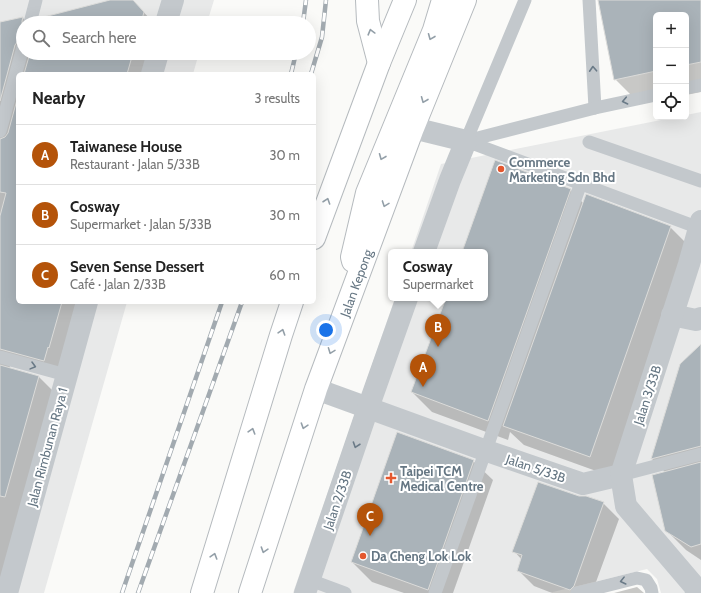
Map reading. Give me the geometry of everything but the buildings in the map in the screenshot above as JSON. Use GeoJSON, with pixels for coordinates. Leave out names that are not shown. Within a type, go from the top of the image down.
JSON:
{"type":"FeatureCollection","features":[{"type":"Feature","properties":{"kind":"main road"},"geometry":{"type":"LineString","coordinates":[[367,0],[368,21],[379,63]]}},
{"type":"Feature","properties":{"kind":"main road"},"geometry":{"type":"LineString","coordinates":[[316,233],[379,63],[405,0]]}},
{"type":"Feature","properties":{"kind":"main road"},"geometry":{"type":"LineString","coordinates":[[355,288],[352,257],[367,193],[434,30],[443,0]]}},
{"type":"Feature","properties":{"kind":"main road","name":"Jalan Kepong"},"geometry":{"type":"LineString","coordinates":[[250,593],[316,389],[355,288],[413,128],[465,0]]}},
{"type":"Feature","properties":{"kind":"main road"},"geometry":{"type":"LineString","coordinates":[[202,593],[291,304]]}},
{"type":"Feature","properties":{"kind":"street"},"geometry":{"type":"LineString","coordinates":[[168,16],[173,0]]}},
{"type":"Feature","properties":{"kind":"street"},"geometry":{"type":"LineString","coordinates":[[153,72],[156,60]]}},
{"type":"Feature","properties":{"kind":"street"},"geometry":{"type":"LineString","coordinates":[[413,128],[466,141],[425,249]]}},
{"type":"Feature","properties":{"kind":"street","name":"Jalan 3/33B"},"geometry":{"type":"LineString","coordinates":[[621,475],[689,264],[700,224]]}},
{"type":"Feature","properties":{"kind":"street","name":"Jalan 2/33B"},"geometry":{"type":"LineString","coordinates":[[308,586],[368,408],[407,301]]}},
{"type":"Feature","properties":{"kind":"street","name":"Jalan Rimbunan Raya 1"},"geometry":{"type":"LineString","coordinates":[[7,593],[86,304]]}},
{"type":"Feature","properties":{"kind":"street"},"geometry":{"type":"LineString","coordinates":[[672,315],[696,320],[701,318]]}},
{"type":"Feature","properties":{"kind":"street","name":"Jalan 5/33B"},"geometry":{"type":"LineString","coordinates":[[316,389],[583,484],[621,475]]}},
{"type":"Feature","properties":{"kind":"street"},"geometry":{"type":"LineString","coordinates":[[621,475],[626,506],[697,588]]}},
{"type":"Feature","properties":{"kind":"lane"},"geometry":{"type":"LineString","coordinates":[[32,16],[36,0]]}},
{"type":"Feature","properties":{"kind":"lane"},"geometry":{"type":"LineString","coordinates":[[466,141],[525,0]]}},
{"type":"Feature","properties":{"kind":"lane"},"geometry":{"type":"LineString","coordinates":[[589,0],[595,108]]}},
{"type":"Feature","properties":{"kind":"lane"},"geometry":{"type":"LineString","coordinates":[[16,72],[19,60]]}},
{"type":"Feature","properties":{"kind":"lane"},"geometry":{"type":"LineString","coordinates":[[0,131],[16,73]]}},
{"type":"Feature","properties":{"kind":"lane"},"geometry":{"type":"LineString","coordinates":[[689,87],[701,85]]}},
{"type":"Feature","properties":{"kind":"lane"},"geometry":{"type":"LineString","coordinates":[[466,141],[595,108],[653,96]]}},
{"type":"Feature","properties":{"kind":"lane"},"geometry":{"type":"LineString","coordinates":[[466,141],[581,184],[700,224]]}},
{"type":"Feature","properties":{"kind":"lane"},"geometry":{"type":"LineString","coordinates":[[589,142],[701,181]]}},
{"type":"Feature","properties":{"kind":"lane"},"geometry":{"type":"LineString","coordinates":[[435,593],[484,450],[581,184]]}},
{"type":"Feature","properties":{"kind":"lane"},"geometry":{"type":"LineString","coordinates":[[0,357],[66,375]]}},
{"type":"Feature","properties":{"kind":"lane"},"geometry":{"type":"LineString","coordinates":[[621,475],[701,454]]}},
{"type":"Feature","properties":{"kind":"lane"},"geometry":{"type":"LineString","coordinates":[[577,593],[637,578],[646,580],[652,593]]}},
{"type":"Feature","properties":{"kind":"lane"},"geometry":{"type":"LineString","coordinates":[[308,586],[345,593]]}},
{"type":"Feature","properties":{"kind":"shaded area"},"geometry":{"type":"Polygon","coordinates":[[[0,0],[214,0],[209,16],[16,16],[16,60],[197,60],[194,72],[16,72],[16,304],[126,304],[44,593],[0,593],[0,0]]]}},
{"type":"Feature","properties":{"kind":"shaded area"},"geometry":{"type":"Polygon","coordinates":[[[701,112],[701,593],[661,593],[657,579],[647,569],[549,593],[293,593],[394,301],[488,301],[488,249],[412,249],[441,164],[661,120],[689,120],[689,114],[701,112]]]}},
{"type":"Feature","properties":{"kind":"railway"},"geometry":{"type":"LineString","coordinates":[[304,16],[306,0]]}},
{"type":"Feature","properties":{"kind":"railway"},"geometry":{"type":"LineString","coordinates":[[316,57],[322,37],[326,0]]}},
{"type":"Feature","properties":{"kind":"railway"},"geometry":{"type":"LineString","coordinates":[[291,72],[294,60]]}},
{"type":"Feature","properties":{"kind":"railway"},"geometry":{"type":"LineString","coordinates":[[312,72],[315,60]]}},
{"type":"Feature","properties":{"kind":"railway"},"geometry":{"type":"LineString","coordinates":[[122,593],[221,304]]}},
{"type":"Feature","properties":{"kind":"railway"},"geometry":{"type":"LineString","coordinates":[[138,593],[241,304]]}},
{"type":"Feature","properties":{"kind":"place","name":"Commerce Marketing Sdn Bhd"},"geometry":{"type":"Point","coordinates":[501,169]}},
{"type":"Feature","properties":{"kind":"place","name":"Cosway"},"geometry":{"type":"Point","coordinates":[438,347]}},
{"type":"Feature","properties":{"kind":"place","name":"Taiwanese House"},"geometry":{"type":"Point","coordinates":[423,387]}},
{"type":"Feature","properties":{"kind":"place","name":"Taipei TCM Medical Centre"},"geometry":{"type":"Point","coordinates":[391,478]}},
{"type":"Feature","properties":{"kind":"place","name":"Seven Sense Dessert"},"geometry":{"type":"Point","coordinates":[370,536]}},
{"type":"Feature","properties":{"kind":"place","name":"Da Cheng Lok Lok"},"geometry":{"type":"Point","coordinates":[363,556]}}]}
